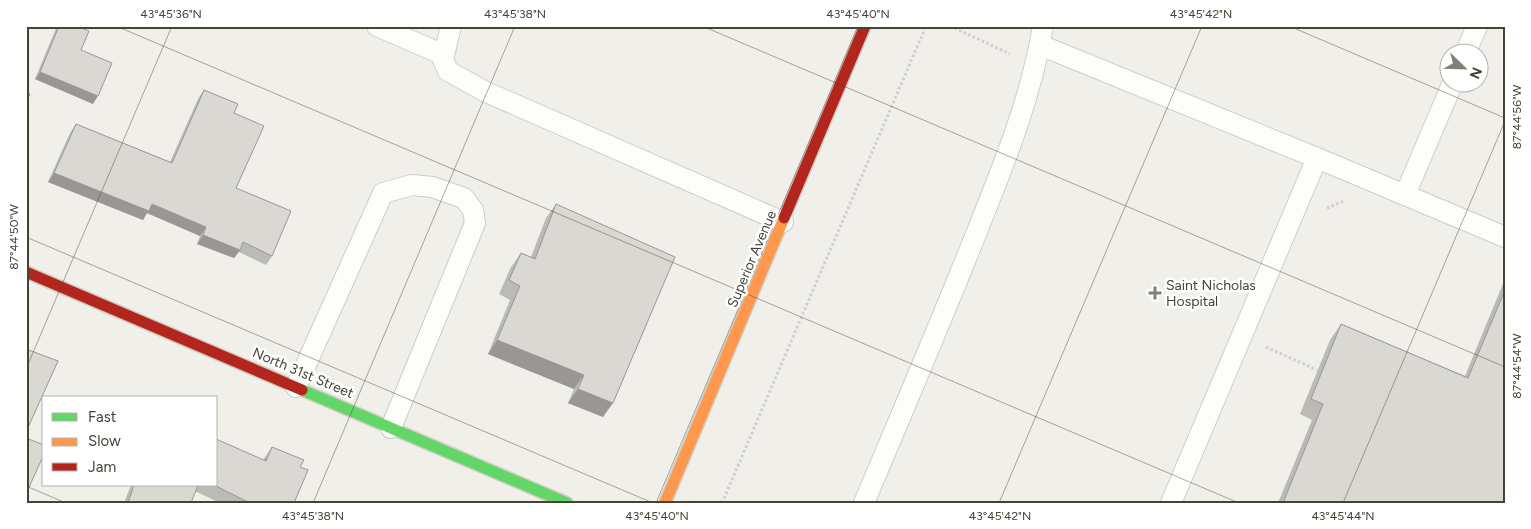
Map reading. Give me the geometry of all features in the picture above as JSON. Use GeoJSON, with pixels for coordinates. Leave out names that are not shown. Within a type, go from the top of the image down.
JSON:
{"type":"FeatureCollection","features":[{"type":"Feature","properties":{"kind":"street","name":"Superior Avenue"},"geometry":{"type":"LineString","coordinates":[[665,503],[865,26]]}},
{"type":"Feature","properties":{"kind":"street","name":"North 31st Street"},"geometry":{"type":"LineString","coordinates":[[26,272],[567,503]]}},
{"type":"Feature","properties":{"kind":"lane"},"geometry":{"type":"LineString","coordinates":[[377,26],[444,55]]}},
{"type":"Feature","properties":{"kind":"lane"},"geometry":{"type":"LineString","coordinates":[[451,26],[443,60],[448,71],[484,91],[783,222]]}},
{"type":"Feature","properties":{"kind":"lane"},"geometry":{"type":"LineString","coordinates":[[1470,42],[1477,26]]}},
{"type":"Feature","properties":{"kind":"lane"},"geometry":{"type":"LineString","coordinates":[[864,503],[934,340],[1010,150],[1030,85],[1042,36],[1317,158],[1505,238]]}},
{"type":"Feature","properties":{"kind":"lane"},"geometry":{"type":"LineString","coordinates":[[1405,195],[1449,92]]}},
{"type":"Feature","properties":{"kind":"lane"},"geometry":{"type":"LineString","coordinates":[[1172,503],[1317,158]]}},
{"type":"Feature","properties":{"kind":"lane"},"geometry":{"type":"LineString","coordinates":[[296,387],[383,193],[412,185],[432,187],[464,198],[473,210],[475,223],[391,428]]}},
{"type":"Feature","properties":{"kind":"path"},"geometry":{"type":"LineString","coordinates":[[722,503],[926,26]]}},
{"type":"Feature","properties":{"kind":"path"},"geometry":{"type":"LineString","coordinates":[[1321,216],[1327,208],[1343,201],[1352,200]]}},
{"type":"Feature","properties":{"kind":"path"},"geometry":{"type":"LineString","coordinates":[[1263,346],[1318,370]]}},
{"type":"Feature","properties":{"kind":"building"},"geometry":{"type":"Polygon","coordinates":[[[59,26],[76,26],[89,31],[81,50],[112,63],[98,96],[40,72],[59,26]]]}},
{"type":"Feature","properties":{"kind":"building"},"geometry":{"type":"Polygon","coordinates":[[[204,90],[238,104],[234,113],[264,126],[236,188],[291,211],[272,256],[243,242],[240,250],[203,235],[206,227],[152,204],[149,211],[54,173],[76,124],[172,163],[204,90]]]}},
{"type":"Feature","properties":{"kind":"building"},"geometry":{"type":"Polygon","coordinates":[[[26,93],[30,94],[26,103],[26,93]]]}},
{"type":"Feature","properties":{"kind":"building"},"geometry":{"type":"Polygon","coordinates":[[[556,204],[675,257],[613,403],[578,389],[584,375],[497,340],[520,286],[509,280],[521,253],[535,259],[556,204]]]}},
{"type":"Feature","properties":{"kind":"building"},"geometry":{"type":"Polygon","coordinates":[[[1505,290],[1505,503],[1283,503],[1323,404],[1311,399],[1341,324],[1468,378],[1505,290]]]}},
{"type":"Feature","properties":{"kind":"building"},"geometry":{"type":"Polygon","coordinates":[[[26,349],[58,361],[26,432],[26,349]]]}},
{"type":"Feature","properties":{"kind":"building"},"geometry":{"type":"Polygon","coordinates":[[[26,438],[42,444],[42,458],[26,494],[26,438]]]}},
{"type":"Feature","properties":{"kind":"building"},"geometry":{"type":"Polygon","coordinates":[[[218,440],[266,461],[272,447],[304,460],[300,467],[308,470],[294,503],[250,503],[216,486],[218,486],[218,440]]]}},
{"type":"Feature","properties":{"kind":"building"},"geometry":{"type":"Polygon","coordinates":[[[134,486],[198,486],[191,503],[128,503],[134,486]]]}},
{"type":"Feature","properties":{"kind":"traffic: fast"},"geometry":{"type":"LineString","coordinates":[[302,390],[567,503]]}},
{"type":"Feature","properties":{"kind":"traffic: slow"},"geometry":{"type":"LineString","coordinates":[[665,503],[784,218]]}},
{"type":"Feature","properties":{"kind":"traffic: jam"},"geometry":{"type":"LineString","coordinates":[[784,218],[865,26]]}},
{"type":"Feature","properties":{"kind":"traffic: jam"},"geometry":{"type":"LineString","coordinates":[[26,272],[302,390]]}},
{"type":"Feature","properties":{"kind":"place","name":"Saint Nicholas Hospital"},"geometry":{"type":"Point","coordinates":[1155,293]}}]}
